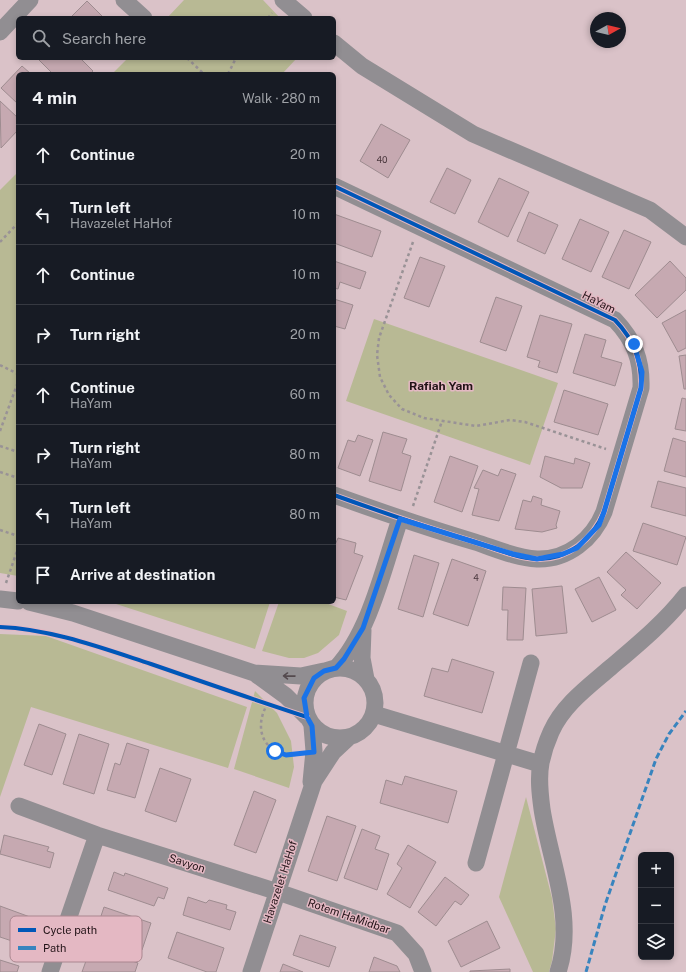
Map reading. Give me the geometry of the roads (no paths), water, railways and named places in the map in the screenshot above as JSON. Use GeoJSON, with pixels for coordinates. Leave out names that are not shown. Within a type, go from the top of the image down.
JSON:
{"type":"FeatureCollection","features":[{"type":"Feature","properties":{"kind":"street"},"geometry":{"type":"LineString","coordinates":[[0,32],[30,0]]}},
{"type":"Feature","properties":{"kind":"street"},"geometry":{"type":"LineString","coordinates":[[124,0],[142,16]]}},
{"type":"Feature","properties":{"kind":"street"},"geometry":{"type":"LineString","coordinates":[[283,0],[302,16]]}},
{"type":"Feature","properties":{"kind":"street"},"geometry":{"type":"LineString","coordinates":[[336,45],[362,66],[473,134],[650,210],[686,237]]}},
{"type":"Feature","properties":{"kind":"street","name":"HaYam"},"geometry":{"type":"LineString","coordinates":[[336,187],[598,310],[615,320],[634,344],[642,372],[641,388],[622,455],[599,525],[577,548],[563,554],[537,559],[513,554],[404,521],[336,496]]}},
{"type":"Feature","properties":{"kind":"street"},"geometry":{"type":"LineString","coordinates":[[309,721],[304,698],[314,678],[330,669],[350,651],[363,628],[404,521]]}},
{"type":"Feature","properties":{"kind":"street"},"geometry":{"type":"LineString","coordinates":[[558,972],[561,962],[565,927],[556,875],[545,826],[540,791],[540,764],[551,732],[562,714],[576,697],[654,631],[686,595]]}},
{"type":"Feature","properties":{"kind":"street"},"geometry":{"type":"LineString","coordinates":[[0,599],[16,601]]}},
{"type":"Feature","properties":{"kind":"street"},"geometry":{"type":"LineString","coordinates":[[37,604],[73,613],[254,673],[301,676],[330,669],[348,668],[366,679],[372,688],[375,698],[374,714],[366,728],[358,734],[348,738],[338,739],[328,737],[319,732],[309,721],[276,698],[254,673]]}},
{"type":"Feature","properties":{"kind":"street"},"geometry":{"type":"LineString","coordinates":[[363,628],[362,658],[366,679]]}},
{"type":"Feature","properties":{"kind":"street"},"geometry":{"type":"LineString","coordinates":[[476,863],[531,664]]}},
{"type":"Feature","properties":{"kind":"street"},"geometry":{"type":"LineString","coordinates":[[374,714],[540,764]]}},
{"type":"Feature","properties":{"kind":"street","name":"Havazelet HaHof"},"geometry":{"type":"LineString","coordinates":[[309,721],[314,752],[309,792]]}},
{"type":"Feature","properties":{"kind":"street","name":"Havazelet HaHof"},"geometry":{"type":"LineString","coordinates":[[251,972],[309,792],[314,781],[333,752],[348,738]]}},
{"type":"Feature","properties":{"kind":"street","name":"Savyon"},"geometry":{"type":"LineString","coordinates":[[19,806],[97,835],[278,892]]}},
{"type":"Feature","properties":{"kind":"street"},"geometry":{"type":"LineString","coordinates":[[69,916],[97,835]]}},
{"type":"Feature","properties":{"kind":"street","name":"Rotem HaMidbar"},"geometry":{"type":"LineString","coordinates":[[278,892],[397,933],[416,954],[423,972]]}},
{"type":"Feature","properties":{"kind":"street"},"geometry":{"type":"LineString","coordinates":[[50,972],[53,962]]}},
{"type":"Feature","properties":{"kind":"district","name":"Rafiah Yam"},"geometry":{"type":"Point","coordinates":[441,386]}}]}
